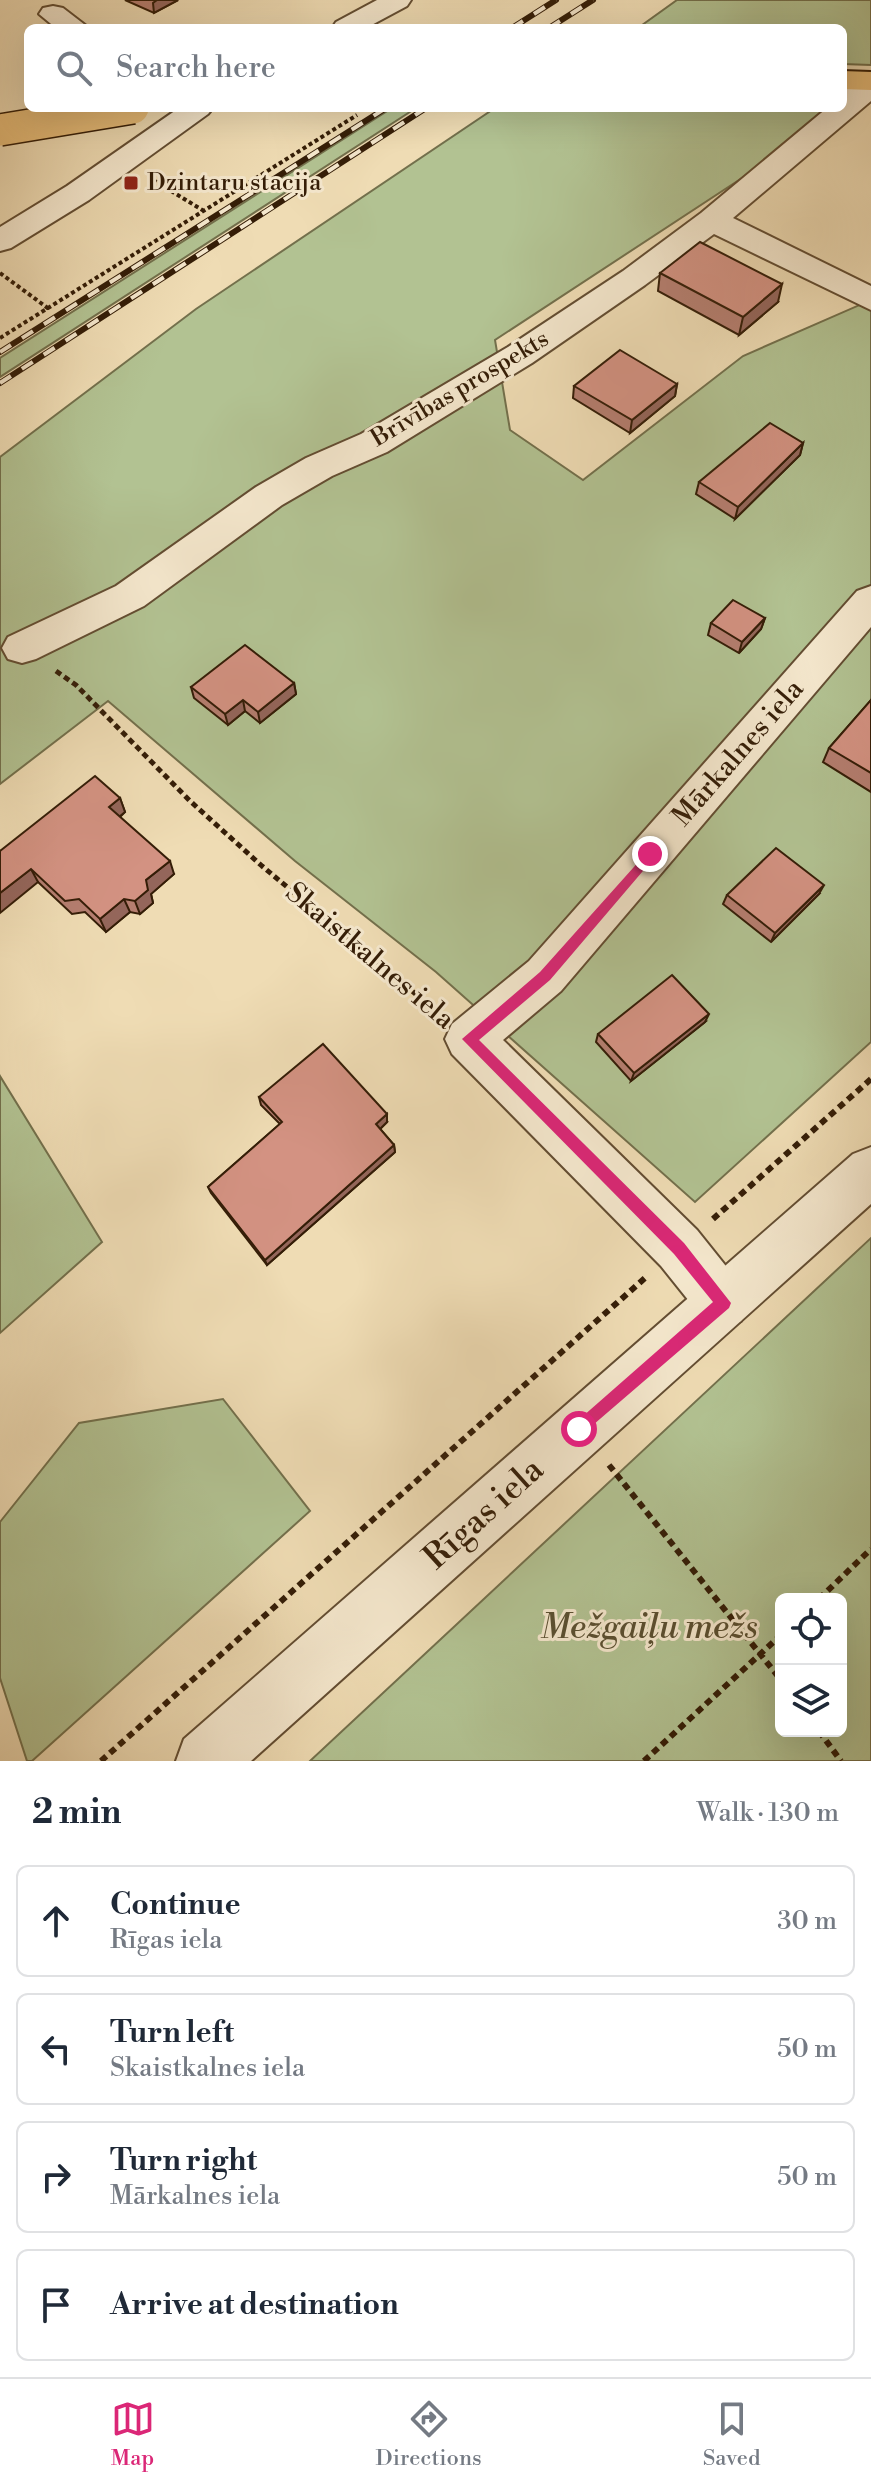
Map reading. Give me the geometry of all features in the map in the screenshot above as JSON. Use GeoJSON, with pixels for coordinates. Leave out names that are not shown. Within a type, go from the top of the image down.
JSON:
{"type":"FeatureCollection","features":[{"type":"Feature","properties":{"kind":"main road"},"geometry":{"type":"LineString","coordinates":[[0,130],[108,112]]}},
{"type":"Feature","properties":{"kind":"street"},"geometry":{"type":"LineString","coordinates":[[353,24],[397,0]]}},
{"type":"Feature","properties":{"kind":"street"},"geometry":{"type":"LineString","coordinates":[[0,141],[109,119],[124,112]]}},
{"type":"Feature","properties":{"kind":"street"},"geometry":{"type":"LineString","coordinates":[[0,241],[78,193],[187,112]]}},
{"type":"Feature","properties":{"kind":"street","name":"Brīvības prospekts"},"geometry":{"type":"LineString","coordinates":[[22,648],[130,596],[269,496],[319,467],[374,443],[520,355],[634,278],[712,220],[829,112]]}},
{"type":"Feature","properties":{"kind":"street"},"geometry":{"type":"LineString","coordinates":[[712,220],[871,299]]}},
{"type":"Feature","properties":{"kind":"street","name":"Mārkalnes iela"},"geometry":{"type":"LineString","coordinates":[[469,1039],[545,976],[871,601]]}},
{"type":"Feature","properties":{"kind":"street","name":"Skaistkalnes iela"},"geometry":{"type":"LineString","coordinates":[[469,1039],[679,1248],[723,1303]]}},
{"type":"Feature","properties":{"kind":"street","name":"Rīgas iela"},"geometry":{"type":"LineString","coordinates":[[206,1761],[871,1171]]}},
{"type":"Feature","properties":{"kind":"path"},"geometry":{"type":"LineString","coordinates":[[0,338],[357,115]]}},
{"type":"Feature","properties":{"kind":"path"},"geometry":{"type":"LineString","coordinates":[[148,177],[204,211]]}},
{"type":"Feature","properties":{"kind":"path"},"geometry":{"type":"LineString","coordinates":[[0,273],[49,309]]}},
{"type":"Feature","properties":{"kind":"path","name":"Skaistkalnes iela"},"geometry":{"type":"LineString","coordinates":[[76,685],[190,801],[262,866],[469,1039]]}},
{"type":"Feature","properties":{"kind":"path"},"geometry":{"type":"LineString","coordinates":[[101,1761],[871,1079]]}},
{"type":"Feature","properties":{"kind":"path"},"geometry":{"type":"LineString","coordinates":[[579,1429],[775,1672]]}},
{"type":"Feature","properties":{"kind":"path"},"geometry":{"type":"LineString","coordinates":[[825,1593],[871,1549]]}},
{"type":"Feature","properties":{"kind":"path"},"geometry":{"type":"LineString","coordinates":[[644,1761],[775,1641]]}},
{"type":"Feature","properties":{"kind":"path"},"geometry":{"type":"LineString","coordinates":[[823,1737],[841,1761]]}},
{"type":"Feature","properties":{"kind":"green space"},"geometry":{"type":"Polygon","coordinates":[[[677,0],[871,0],[871,65],[847,64],[847,24],[644,24],[677,0]]]}},
{"type":"Feature","properties":{"kind":"green space"},"geometry":{"type":"Polygon","coordinates":[[[386,112],[410,112],[0,377],[0,358],[386,112]]]}},
{"type":"Feature","properties":{"kind":"green space"},"geometry":{"type":"Polygon","coordinates":[[[489,112],[826,112],[829,121],[495,340],[510,430],[583,480],[743,356],[871,300],[871,1042],[695,1202],[436,972],[295,861],[108,701],[0,784],[0,457],[196,309],[489,112]]]}},
{"type":"Feature","properties":{"kind":"green space"},"geometry":{"type":"Polygon","coordinates":[[[0,1076],[102,1242],[0,1333],[0,1076]]]}},
{"type":"Feature","properties":{"kind":"green space","name":"Mežgaiļu mežs"},"geometry":{"type":"Polygon","coordinates":[[[871,1238],[871,1761],[310,1761],[871,1238]]]}},
{"type":"Feature","properties":{"kind":"green space"},"geometry":{"type":"Polygon","coordinates":[[[223,1399],[310,1511],[32,1761],[27,1761],[0,1678],[0,1522],[79,1423],[223,1399]]]}},
{"type":"Feature","properties":{"kind":"building"},"geometry":{"type":"Polygon","coordinates":[[[700,242],[782,284],[743,317],[660,273],[700,242]]]}},
{"type":"Feature","properties":{"kind":"building"},"geometry":{"type":"Polygon","coordinates":[[[620,350],[677,384],[632,420],[574,386],[620,350]]]}},
{"type":"Feature","properties":{"kind":"building"},"geometry":{"type":"Polygon","coordinates":[[[770,423],[803,443],[738,507],[699,482],[770,423]]]}},
{"type":"Feature","properties":{"kind":"building"},"geometry":{"type":"Polygon","coordinates":[[[733,600],[765,618],[742,642],[711,623],[733,600]]]}},
{"type":"Feature","properties":{"kind":"building"},"geometry":{"type":"Polygon","coordinates":[[[245,645],[294,683],[258,712],[243,700],[225,714],[191,687],[245,645]]]}},
{"type":"Feature","properties":{"kind":"building"},"geometry":{"type":"Polygon","coordinates":[[[871,700],[871,773],[829,748],[871,700]]]}},
{"type":"Feature","properties":{"kind":"building"},"geometry":{"type":"Polygon","coordinates":[[[95,776],[120,798],[109,807],[170,861],[146,880],[148,890],[135,901],[124,899],[100,919],[79,899],[65,901],[31,869],[0,893],[0,851],[95,776]]]}},
{"type":"Feature","properties":{"kind":"building"},"geometry":{"type":"Polygon","coordinates":[[[776,848],[824,885],[775,933],[727,895],[776,848]]]}},
{"type":"Feature","properties":{"kind":"building"},"geometry":{"type":"Polygon","coordinates":[[[672,975],[709,1014],[634,1073],[598,1034],[672,975]]]}},
{"type":"Feature","properties":{"kind":"building"},"geometry":{"type":"Polygon","coordinates":[[[323,1044],[387,1114],[376,1124],[394,1145],[265,1260],[208,1187],[282,1122],[259,1097],[323,1044]]]}},
{"type":"Feature","properties":{"kind":"railway"},"geometry":{"type":"LineString","coordinates":[[518,24],[556,0]]}},
{"type":"Feature","properties":{"kind":"railway"},"geometry":{"type":"LineString","coordinates":[[555,24],[593,0]]}},
{"type":"Feature","properties":{"kind":"railway"},"geometry":{"type":"LineString","coordinates":[[0,352],[380,112]]}},
{"type":"Feature","properties":{"kind":"railway"},"geometry":{"type":"LineString","coordinates":[[0,383],[420,112]]}},
{"type":"Feature","properties":{"kind":"place","name":"Dzintaru stacija"},"geometry":{"type":"Point","coordinates":[131,183]}},
{"type":"Feature","properties":{"kind":"route"},"geometry":{"type":"LineString","coordinates":[[579,1429],[723,1303],[679,1248],[469,1039],[545,976],[650,854]]}}]}
